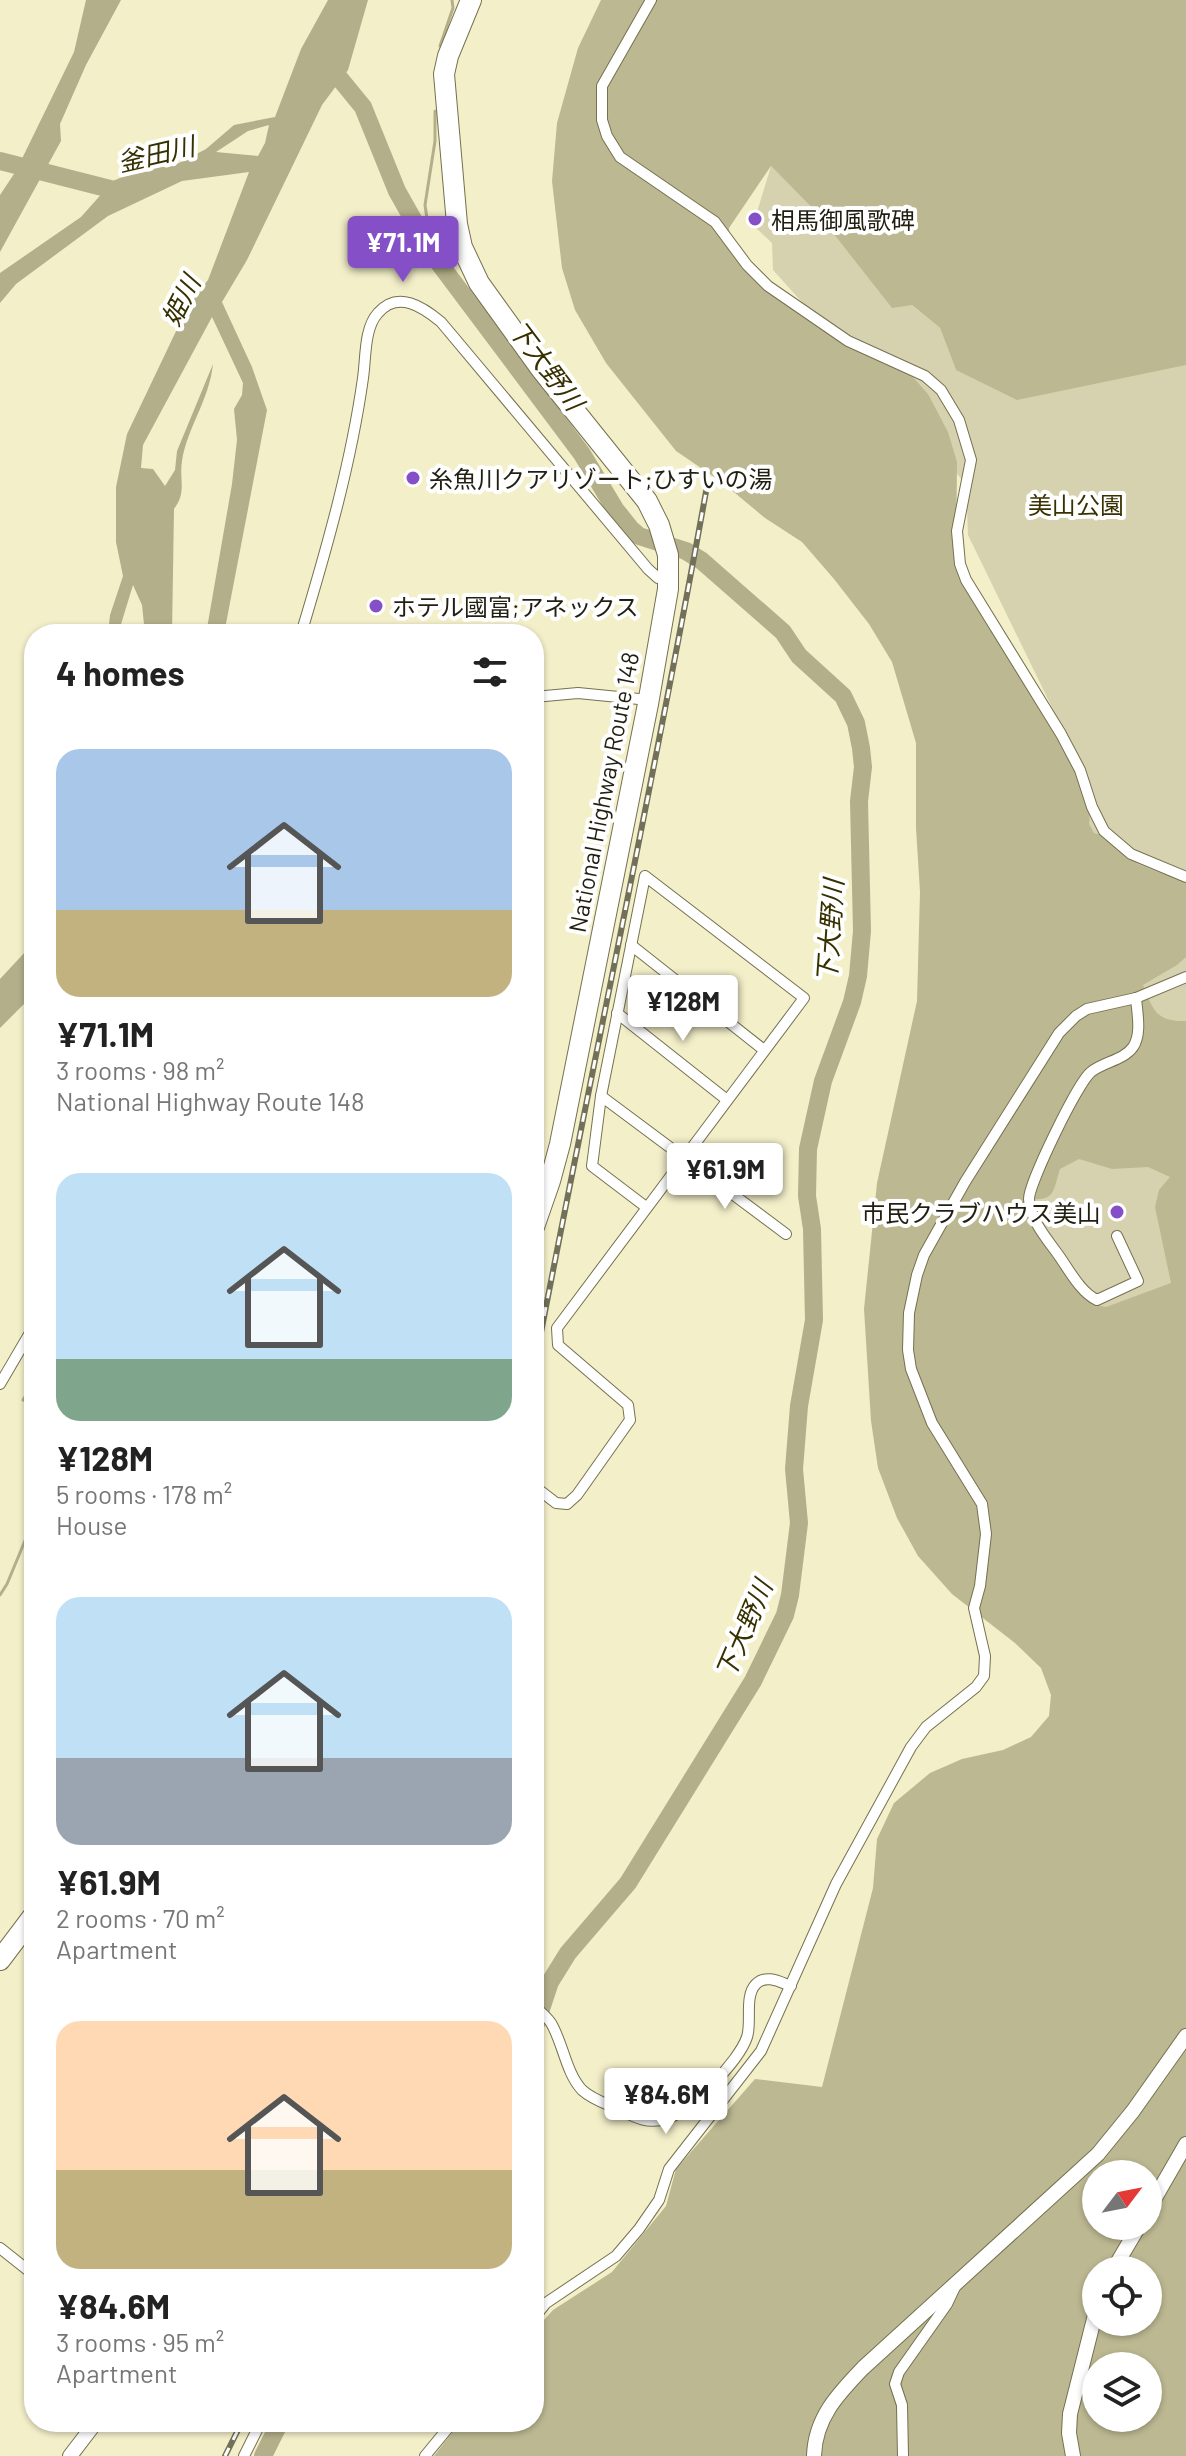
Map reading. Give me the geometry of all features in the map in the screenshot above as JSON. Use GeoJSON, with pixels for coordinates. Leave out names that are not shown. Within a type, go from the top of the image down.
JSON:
{"type":"FeatureCollection","features":[{"type":"Feature","properties":{"kind":"highway","name":"National Highway Route 148"},"geometry":{"type":"LineString","coordinates":[[471,0],[448,56],[444,74],[457,224],[462,247],[479,283],[541,369],[647,501],[666,545],[669,578],[649,700],[560,1144],[544,1198]]}},
{"type":"Feature","properties":{"kind":"highway"},"geometry":{"type":"LineString","coordinates":[[0,1960],[24,1928]]}},
{"type":"Feature","properties":{"kind":"street"},"geometry":{"type":"LineString","coordinates":[[651,0],[602,86],[602,120],[607,136],[620,157],[715,222],[747,265],[768,286],[848,341],[925,376],[941,390],[959,420],[971,460],[957,531],[960,564],[966,580],[1061,734],[1080,770],[1104,831],[1131,854],[1186,877]]}},
{"type":"Feature","properties":{"kind":"street"},"geometry":{"type":"LineString","coordinates":[[304,624],[344,473],[370,324],[384,307],[404,301],[425,309],[441,322],[648,569],[658,578],[669,578]]}},
{"type":"Feature","properties":{"kind":"street"},"geometry":{"type":"LineString","coordinates":[[544,696],[578,693],[649,700]]}},
{"type":"Feature","properties":{"kind":"street"},"geometry":{"type":"LineString","coordinates":[[544,1494],[556,1503],[567,1504],[577,1495],[630,1420],[628,1405],[558,1345],[557,1328],[804,998],[645,876],[601,1096],[592,1166],[646,1207]]}},
{"type":"Feature","properties":{"kind":"street"},"geometry":{"type":"LineString","coordinates":[[631,945],[764,1050]]}},
{"type":"Feature","properties":{"kind":"street"},"geometry":{"type":"LineString","coordinates":[[544,2306],[616,2256],[639,2229],[659,2200],[669,2169],[761,2051],[836,1884],[911,1747],[926,1727],[976,1687],[984,1676],[985,1656],[974,1608],[980,1586],[986,1534],[982,1504],[932,1423],[911,1369],[908,1350],[909,1313],[924,1255],[965,1182],[1059,1033],[1087,1009],[1136,998],[1186,977]]}},
{"type":"Feature","properties":{"kind":"street"},"geometry":{"type":"LineString","coordinates":[[1117,1236],[1138,1281],[1097,1300],[1084,1291],[1048,1240],[1033,1215],[1029,1198],[1041,1163],[1090,1072],[1133,1047],[1138,1032],[1136,998]]}},
{"type":"Feature","properties":{"kind":"street"},"geometry":{"type":"LineString","coordinates":[[617,1013],[727,1100]]}},
{"type":"Feature","properties":{"kind":"street"},"geometry":{"type":"LineString","coordinates":[[601,1096],[786,1234]]}},
{"type":"Feature","properties":{"kind":"street"},"geometry":{"type":"LineString","coordinates":[[0,1384],[24,1343]]}},
{"type":"Feature","properties":{"kind":"street"},"geometry":{"type":"LineString","coordinates":[[544,2016],[550,2022],[579,2087],[591,2097],[643,2121],[657,2121],[681,2112],[713,2084],[743,2045],[748,2035],[751,1994],[755,1985],[772,1979],[791,1986]]}},
{"type":"Feature","properties":{"kind":"street"},"geometry":{"type":"LineString","coordinates":[[814,2456],[818,2431],[835,2398],[863,2368],[1098,2154],[1186,2036]]}},
{"type":"Feature","properties":{"kind":"street"},"geometry":{"type":"LineString","coordinates":[[1162,2186],[1186,2144]]}},
{"type":"Feature","properties":{"kind":"street"},"geometry":{"type":"LineString","coordinates":[[2,2253],[24,2268]]}},
{"type":"Feature","properties":{"kind":"street"},"geometry":{"type":"LineString","coordinates":[[903,2456],[902,2405],[895,2384],[899,2372],[947,2304],[959,2280]]}},
{"type":"Feature","properties":{"kind":"street"},"geometry":{"type":"LineString","coordinates":[[1073,2456],[1070,2414],[1090,2336]]}},
{"type":"Feature","properties":{"kind":"street"},"geometry":{"type":"LineString","coordinates":[[70,2456],[88,2432]]}},
{"type":"Feature","properties":{"kind":"street"},"geometry":{"type":"LineString","coordinates":[[244,2456],[256,2432]]}},
{"type":"Feature","properties":{"kind":"street"},"geometry":{"type":"LineString","coordinates":[[425,2456],[445,2432]]}},
{"type":"Feature","properties":{"kind":"green space","name":"美山公園"},"geometry":{"type":"Polygon","coordinates":[[[771,166],[819,215],[854,258],[940,328],[956,370],[1186,365],[1186,1633],[989,1368],[1060,724],[968,535],[966,484],[773,270],[772,243],[753,225],[771,166]]]}},
{"type":"Feature","properties":{"kind":"shaded area"},"geometry":{"type":"Polygon","coordinates":[[[86,0],[121,0],[86,65],[60,124],[61,141],[0,252],[0,195],[16,171],[74,52],[86,0]]]}},
{"type":"Feature","properties":{"kind":"shaded area"},"geometry":{"type":"Polygon","coordinates":[[[328,0],[368,0],[348,70],[322,105],[247,260],[222,302],[252,367],[267,410],[226,624],[208,624],[232,484],[237,440],[234,409],[242,395],[243,383],[212,317],[143,445],[141,468],[153,469],[165,486],[175,470],[177,451],[213,364],[207,390],[188,437],[181,468],[181,491],[174,509],[172,624],[144,624],[142,605],[133,585],[121,624],[109,624],[123,576],[116,542],[116,487],[127,434],[189,304],[208,280],[249,172],[182,181],[108,216],[16,284],[0,303],[0,273],[81,217],[113,181],[140,169],[173,166],[206,149],[234,125],[275,117],[301,49],[328,0]],[[269,125],[248,131],[216,152],[258,156],[269,125]]]}},
{"type":"Feature","properties":{"kind":"shaded area"},"geometry":{"type":"Polygon","coordinates":[[[601,0],[1186,0],[1186,365],[1017,400],[956,370],[940,328],[912,305],[892,308],[819,215],[771,166],[729,228],[731,248],[817,325],[911,375],[928,394],[948,432],[957,462],[956,562],[1078,775],[1088,806],[1089,824],[1094,833],[1107,839],[1132,860],[1186,881],[1186,957],[1143,985],[1157,1013],[1168,1019],[1186,1021],[1186,2456],[434,2456],[452,2432],[544,2432],[544,2320],[553,2310],[612,2272],[666,2206],[676,2169],[755,2079],[822,2087],[873,1888],[877,1839],[894,1803],[930,1773],[962,1759],[1003,1750],[1031,1737],[1049,1716],[1051,1695],[1041,1668],[1015,1643],[952,1594],[918,1556],[897,1518],[878,1468],[871,1421],[864,1309],[877,1183],[917,1001],[920,892],[916,743],[892,662],[869,624],[802,542],[676,451],[606,363],[575,310],[562,268],[552,181],[557,123],[578,48],[601,0]],[[1079,1159],[1060,1169],[1047,1197],[1025,1199],[1085,1297],[1096,1305],[1106,1307],[1171,1283],[1155,1207],[1159,1190],[1170,1177],[1148,1167],[1112,1169],[1079,1159]]]}},
{"type":"Feature","properties":{"kind":"shaded area"},"geometry":{"type":"Polygon","coordinates":[[[24,953],[24,1004],[0,1028],[0,979],[24,953]]]}},
{"type":"Feature","properties":{"kind":"waterway"},"geometry":{"type":"LineString","coordinates":[[440,46],[453,8],[452,0]]}},
{"type":"Feature","properties":{"kind":"waterway","name":"下大野川"},"geometry":{"type":"LineString","coordinates":[[327,63],[363,107],[397,191],[433,255],[582,454],[615,509],[639,536],[686,551],[702,561],[783,632],[799,656],[843,696],[856,723],[861,748],[862,931],[858,976],[852,1002],[823,1081],[808,1149],[807,1196],[812,1229],[814,1320],[799,1406],[794,1469],[799,1523],[785,1615],[753,1681],[628,1883],[568,1953],[550,1982],[544,2000]]}},
{"type":"Feature","properties":{"kind":"waterway"},"geometry":{"type":"LineString","coordinates":[[432,253],[425,205],[435,141],[435,111]]}},
{"type":"Feature","properties":{"kind":"waterway","name":"釜田川"},"geometry":{"type":"LineString","coordinates":[[0,161],[122,192],[129,190]]}},
{"type":"Feature","properties":{"kind":"waterway"},"geometry":{"type":"LineString","coordinates":[[0,1595],[24,1543]]}},
{"type":"Feature","properties":{"kind":"waterway","name":"下大野川"},"geometry":{"type":"LineString","coordinates":[[263,2456],[275,2432]]}},
{"type":"Feature","properties":{"kind":"railway"},"geometry":{"type":"LineString","coordinates":[[544,1319],[707,486]]}},
{"type":"Feature","properties":{"kind":"railway"},"geometry":{"type":"LineString","coordinates":[[225,2456],[237,2432]]}},
{"type":"Feature","properties":{"kind":"place","name":"相馬御風歌碑"},"geometry":{"type":"Point","coordinates":[755,219]}},
{"type":"Feature","properties":{"kind":"place","name":"糸魚川クアリゾート;ひすいの湯"},"geometry":{"type":"Point","coordinates":[413,478]}},
{"type":"Feature","properties":{"kind":"place","name":"ホテル國富;アネックス"},"geometry":{"type":"Point","coordinates":[376,606]}},
{"type":"Feature","properties":{"kind":"place","name":"市民クラブハウス美山"},"geometry":{"type":"Point","coordinates":[1117,1212]}},
{"type":"Feature","properties":{"kind":"water label","name":"姫川"},"geometry":{"type":"Point","coordinates":[180,300]}}]}
